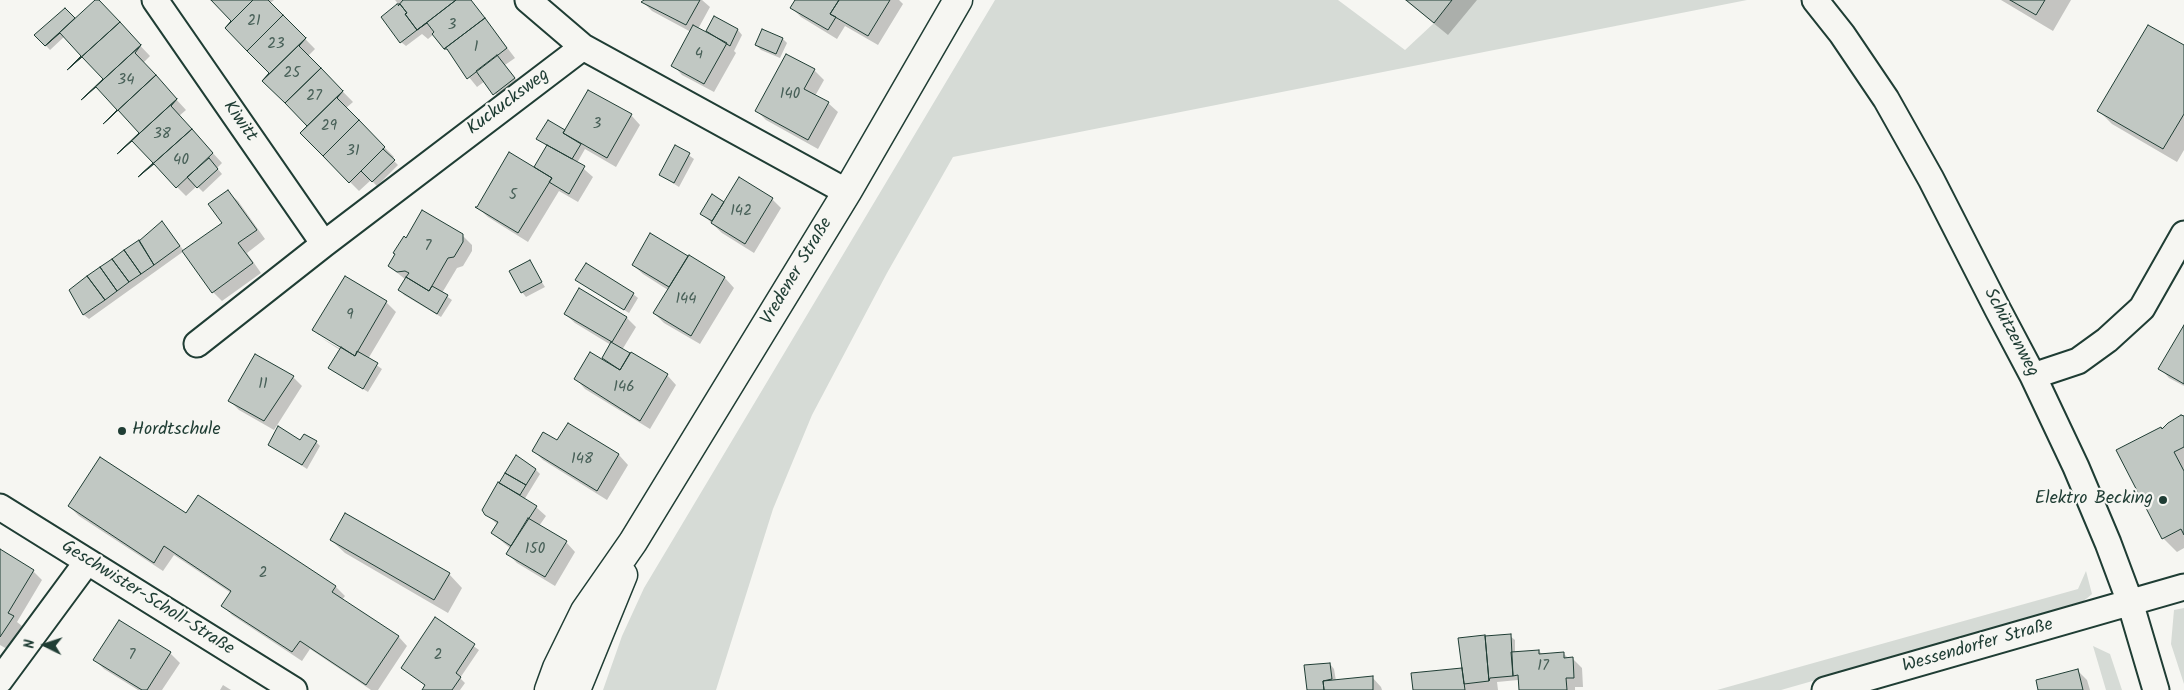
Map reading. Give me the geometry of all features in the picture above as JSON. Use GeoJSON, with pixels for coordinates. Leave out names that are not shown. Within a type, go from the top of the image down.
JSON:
{"type":"FeatureCollection","features":[{"type":"Feature","properties":{"kind":"street","name":"Kiwitt"},"geometry":{"type":"LineString","coordinates":[[155,0],[324,244]]}},
{"type":"Feature","properties":{"kind":"street","name":"Vredener Straße"},"geometry":{"type":"LineString","coordinates":[[549,690],[557,668],[585,611],[633,542],[847,192],[958,0]]}},
{"type":"Feature","properties":{"kind":"street","name":"Schützenweg"},"geometry":{"type":"LineString","coordinates":[[1815,0],[1842,34],[1886,99],[1931,179],[2034,376],[2076,467],[2108,543],[2130,602],[2156,690]]}},
{"type":"Feature","properties":{"kind":"street"},"geometry":{"type":"LineString","coordinates":[[530,1],[583,47],[847,192]]}},
{"type":"Feature","properties":{"kind":"street","name":"Kuckucksweg"},"geometry":{"type":"LineString","coordinates":[[197,344],[324,244],[583,47]]}},
{"type":"Feature","properties":{"kind":"street"},"geometry":{"type":"LineString","coordinates":[[2034,376],[2078,361],[2107,340],[2142,308],[2184,234]]}},
{"type":"Feature","properties":{"kind":"street","name":"Geschwister-Scholl-Straße"},"geometry":{"type":"LineString","coordinates":[[0,507],[294,690]]}},
{"type":"Feature","properties":{"kind":"street","name":"Vredener Straße"},"geometry":{"type":"LineString","coordinates":[[576,690],[619,587],[633,542]]}},
{"type":"Feature","properties":{"kind":"street"},"geometry":{"type":"LineString","coordinates":[[0,680],[87,562]]}},
{"type":"Feature","properties":{"kind":"street","name":"Wessendorfer Straße"},"geometry":{"type":"LineString","coordinates":[[1825,690],[1886,682],[2130,602],[2184,587]]}},
{"type":"Feature","properties":{"kind":"shaded area"},"geometry":{"type":"Polygon","coordinates":[[[995,0],[1338,0],[1405,50],[1434,23],[1452,0],[1747,0],[953,157],[887,273],[812,415],[773,509],[716,690],[603,690],[622,636],[644,588],[995,0]]]}},
{"type":"Feature","properties":{"kind":"shaded area"},"geometry":{"type":"Polygon","coordinates":[[[2086,571],[2092,594],[2079,605],[1781,690],[1717,690],[2078,589],[2086,571]]]}},
{"type":"Feature","properties":{"kind":"shaded area"},"geometry":{"type":"Polygon","coordinates":[[[2184,608],[2184,684],[2171,644],[2174,610],[2184,608]]]}},
{"type":"Feature","properties":{"kind":"shaded area"},"geometry":{"type":"Polygon","coordinates":[[[2093,646],[2110,654],[2122,690],[2106,690],[2093,646]]]}},
{"type":"Feature","properties":{"kind":"building"},"geometry":{"type":"Polygon","coordinates":[[[95,0],[99,0],[120,22],[67,70],[81,56],[60,33],[45,46],[95,0]]]}},
{"type":"Feature","properties":{"kind":"building"},"geometry":{"type":"Polygon","coordinates":[[[211,0],[253,0],[225,28],[231,21],[211,0]]]}},
{"type":"Feature","properties":{"kind":"building"},"geometry":{"type":"Polygon","coordinates":[[[253,0],[268,0],[283,15],[247,51],[225,28],[253,0]]]}},
{"type":"Feature","properties":{"kind":"building"},"geometry":{"type":"Polygon","coordinates":[[[403,0],[456,0],[417,30],[400,4],[398,6],[403,0]]]}},
{"type":"Feature","properties":{"kind":"building"},"geometry":{"type":"Polygon","coordinates":[[[456,0],[471,0],[485,18],[444,49],[432,34],[434,32],[427,23],[417,30],[456,0]]]}},
{"type":"Feature","properties":{"kind":"building"},"geometry":{"type":"Polygon","coordinates":[[[644,0],[700,0],[686,25],[641,2],[644,0]]]}},
{"type":"Feature","properties":{"kind":"building"},"geometry":{"type":"Polygon","coordinates":[[[795,0],[839,0],[830,14],[836,17],[828,30],[790,8],[795,0]]]}},
{"type":"Feature","properties":{"kind":"building"},"geometry":{"type":"Polygon","coordinates":[[[839,0],[890,0],[868,36],[830,14],[839,0]]]}},
{"type":"Feature","properties":{"kind":"building"},"geometry":{"type":"Polygon","coordinates":[[[1406,0],[1452,0],[1434,23],[1406,0]]]}},
{"type":"Feature","properties":{"kind":"building"},"geometry":{"type":"Polygon","coordinates":[[[2010,0],[2045,0],[2036,15],[2010,0]]]}},
{"type":"Feature","properties":{"kind":"building"},"geometry":{"type":"Polygon","coordinates":[[[397,4],[400,4],[407,13],[405,14],[417,30],[400,43],[381,17],[397,4]]]}},
{"type":"Feature","properties":{"kind":"building"},"geometry":{"type":"Polygon","coordinates":[[[65,8],[75,18],[45,46],[34,35],[65,8]]]}},
{"type":"Feature","properties":{"kind":"building"},"geometry":{"type":"Polygon","coordinates":[[[283,15],[306,38],[262,81],[269,73],[247,51],[283,15]]]}},
{"type":"Feature","properties":{"kind":"building"},"geometry":{"type":"Polygon","coordinates":[[[714,16],[738,29],[730,46],[706,31],[714,16]]]}},
{"type":"Feature","properties":{"kind":"building"},"geometry":{"type":"Polygon","coordinates":[[[485,18],[507,48],[467,79],[447,49],[444,49],[485,18]]]}},
{"type":"Feature","properties":{"kind":"building"},"geometry":{"type":"Polygon","coordinates":[[[120,22],[141,45],[81,100],[103,79],[82,57],[67,70],[120,22]]]}},
{"type":"Feature","properties":{"kind":"building"},"geometry":{"type":"Polygon","coordinates":[[[693,25],[727,43],[704,84],[671,66],[693,25]]]}},
{"type":"Feature","properties":{"kind":"building"},"geometry":{"type":"Polygon","coordinates":[[[2148,25],[2184,45],[2184,114],[2163,149],[2097,111],[2148,25]]]}},
{"type":"Feature","properties":{"kind":"building"},"geometry":{"type":"Polygon","coordinates":[[[762,29],[783,38],[776,54],[755,45],[762,29]]]}},
{"type":"Feature","properties":{"kind":"building"},"geometry":{"type":"Polygon","coordinates":[[[306,38],[299,46],[321,68],[285,103],[262,81],[306,38]]]}},
{"type":"Feature","properties":{"kind":"building"},"geometry":{"type":"Polygon","coordinates":[[[141,45],[135,53],[156,75],[103,124],[117,110],[96,87],[81,100],[141,45]]]}},
{"type":"Feature","properties":{"kind":"building"},"geometry":{"type":"Polygon","coordinates":[[[786,54],[815,69],[804,89],[829,102],[808,140],[755,111],[786,54]]]}},
{"type":"Feature","properties":{"kind":"building"},"geometry":{"type":"Polygon","coordinates":[[[497,55],[515,78],[493,95],[476,71],[497,55]]]}},
{"type":"Feature","properties":{"kind":"building"},"geometry":{"type":"Polygon","coordinates":[[[321,68],[343,91],[300,133],[307,126],[285,103],[321,68]]]}},
{"type":"Feature","properties":{"kind":"building"},"geometry":{"type":"Polygon","coordinates":[[[156,75],[177,99],[117,154],[139,133],[118,110],[156,75]]]}},
{"type":"Feature","properties":{"kind":"building"},"geometry":{"type":"Polygon","coordinates":[[[588,90],[632,114],[607,158],[563,133],[588,90]]]}},
{"type":"Feature","properties":{"kind":"building"},"geometry":{"type":"Polygon","coordinates":[[[343,91],[337,98],[359,120],[323,156],[300,133],[343,91]]]}},
{"type":"Feature","properties":{"kind":"building"},"geometry":{"type":"Polygon","coordinates":[[[177,99],[171,106],[192,129],[138,177],[153,163],[132,141],[117,154],[177,99]]]}},
{"type":"Feature","properties":{"kind":"building"},"geometry":{"type":"Polygon","coordinates":[[[359,120],[385,147],[349,183],[323,156],[359,120]]]}},
{"type":"Feature","properties":{"kind":"building"},"geometry":{"type":"Polygon","coordinates":[[[548,120],[565,130],[563,133],[581,144],[572,159],[536,139],[548,120]]]}},
{"type":"Feature","properties":{"kind":"building"},"geometry":{"type":"Polygon","coordinates":[[[192,129],[213,153],[176,188],[154,164],[138,177],[192,129]]]}},
{"type":"Feature","properties":{"kind":"building"},"geometry":{"type":"Polygon","coordinates":[[[547,145],[585,166],[569,194],[549,182],[552,178],[534,167],[547,145]]]}},
{"type":"Feature","properties":{"kind":"building"},"geometry":{"type":"Polygon","coordinates":[[[675,145],[690,153],[674,183],[659,175],[675,145]]]}},
{"type":"Feature","properties":{"kind":"building"},"geometry":{"type":"Polygon","coordinates":[[[383,149],[395,160],[372,182],[361,171],[383,149]]]}},
{"type":"Feature","properties":{"kind":"building"},"geometry":{"type":"Polygon","coordinates":[[[509,152],[552,178],[518,233],[475,207],[477,207],[509,152]]]}},
{"type":"Feature","properties":{"kind":"building"},"geometry":{"type":"Polygon","coordinates":[[[209,158],[218,169],[197,188],[187,177],[209,158]]]}},
{"type":"Feature","properties":{"kind":"building"},"geometry":{"type":"Polygon","coordinates":[[[739,177],[773,198],[745,244],[711,223],[739,177]]]}},
{"type":"Feature","properties":{"kind":"building"},"geometry":{"type":"Polygon","coordinates":[[[228,190],[257,230],[238,243],[253,263],[212,293],[182,251],[222,223],[208,204],[228,190]]]}},
{"type":"Feature","properties":{"kind":"building"},"geometry":{"type":"Polygon","coordinates":[[[712,194],[724,202],[712,221],[700,214],[712,194]]]}},
{"type":"Feature","properties":{"kind":"building"},"geometry":{"type":"Polygon","coordinates":[[[422,210],[463,234],[463,242],[454,257],[448,258],[429,291],[406,277],[409,273],[405,271],[397,272],[388,266],[395,254],[393,253],[404,236],[406,238],[422,210]]]}},
{"type":"Feature","properties":{"kind":"building"},"geometry":{"type":"Polygon","coordinates":[[[162,221],[180,246],[154,265],[139,241],[162,221]]]}},
{"type":"Feature","properties":{"kind":"building"},"geometry":{"type":"Polygon","coordinates":[[[650,233],[688,256],[669,287],[632,265],[650,233]]]}},
{"type":"Feature","properties":{"kind":"building"},"geometry":{"type":"Polygon","coordinates":[[[139,240],[154,265],[141,274],[124,250],[139,240]]]}},
{"type":"Feature","properties":{"kind":"building"},"geometry":{"type":"Polygon","coordinates":[[[124,250],[141,274],[129,282],[112,259],[124,250]]]}},
{"type":"Feature","properties":{"kind":"building"},"geometry":{"type":"Polygon","coordinates":[[[689,255],[725,277],[691,336],[653,313],[689,255]]]}},
{"type":"Feature","properties":{"kind":"building"},"geometry":{"type":"Polygon","coordinates":[[[112,259],[129,282],[117,291],[100,267],[112,259]]]}},
{"type":"Feature","properties":{"kind":"building"},"geometry":{"type":"Polygon","coordinates":[[[530,260],[542,282],[521,293],[509,271],[530,260]]]}},
{"type":"Feature","properties":{"kind":"building"},"geometry":{"type":"Polygon","coordinates":[[[586,263],[634,293],[624,310],[575,280],[586,263]]]}},
{"type":"Feature","properties":{"kind":"building"},"geometry":{"type":"Polygon","coordinates":[[[100,267],[117,291],[105,300],[87,276],[100,267]]]}},
{"type":"Feature","properties":{"kind":"building"},"geometry":{"type":"Polygon","coordinates":[[[87,276],[105,300],[83,315],[69,290],[87,276]]]}},
{"type":"Feature","properties":{"kind":"building"},"geometry":{"type":"Polygon","coordinates":[[[345,276],[387,301],[355,356],[312,330],[345,276]]]}},
{"type":"Feature","properties":{"kind":"building"},"geometry":{"type":"Polygon","coordinates":[[[406,277],[429,291],[432,286],[448,295],[437,314],[398,290],[406,277]]]}},
{"type":"Feature","properties":{"kind":"building"},"geometry":{"type":"Polygon","coordinates":[[[579,288],[627,317],[612,342],[564,314],[579,288]]]}},
{"type":"Feature","properties":{"kind":"building"},"geometry":{"type":"Polygon","coordinates":[[[2184,325],[2184,384],[2158,369],[2184,325]]]}},
{"type":"Feature","properties":{"kind":"building"},"geometry":{"type":"Polygon","coordinates":[[[611,342],[630,353],[620,370],[602,358],[611,342]]]}},
{"type":"Feature","properties":{"kind":"building"},"geometry":{"type":"Polygon","coordinates":[[[341,347],[355,356],[357,351],[378,363],[363,389],[328,368],[341,347]]]}},
{"type":"Feature","properties":{"kind":"building"},"geometry":{"type":"Polygon","coordinates":[[[590,352],[620,370],[631,352],[668,374],[640,421],[574,379],[590,352]]]}},
{"type":"Feature","properties":{"kind":"building"},"geometry":{"type":"Polygon","coordinates":[[[255,354],[294,376],[264,421],[228,401],[255,354]]]}},
{"type":"Feature","properties":{"kind":"building","name":"Elektro Becking"},"geometry":{"type":"Polygon","coordinates":[[[2181,415],[2184,416],[2184,447],[2174,452],[2184,471],[2184,535],[2181,529],[2162,539],[2116,450],[2161,427],[2162,429],[2181,415]]]}},
{"type":"Feature","properties":{"kind":"building"},"geometry":{"type":"Polygon","coordinates":[[[568,423],[619,454],[597,491],[532,451],[543,432],[557,440],[568,423]]]}},
{"type":"Feature","properties":{"kind":"building"},"geometry":{"type":"Polygon","coordinates":[[[278,426],[300,440],[304,434],[317,441],[302,465],[268,445],[278,426]]]}},
{"type":"Feature","properties":{"kind":"building"},"geometry":{"type":"Polygon","coordinates":[[[516,455],[536,469],[526,485],[505,473],[516,455]]]}},
{"type":"Feature","properties":{"kind":"building"},"geometry":{"type":"Polygon","coordinates":[[[100,457],[186,513],[198,495],[336,586],[332,592],[399,636],[366,685],[300,641],[292,652],[221,606],[231,591],[164,546],[154,563],[68,506],[100,457]]]}},
{"type":"Feature","properties":{"kind":"building"},"geometry":{"type":"Polygon","coordinates":[[[505,473],[526,485],[520,495],[499,483],[505,473]]]}},
{"type":"Feature","properties":{"kind":"building"},"geometry":{"type":"Polygon","coordinates":[[[498,482],[537,506],[511,546],[491,533],[498,522],[485,515],[482,510],[498,482]]]}},
{"type":"Feature","properties":{"kind":"building"},"geometry":{"type":"Polygon","coordinates":[[[345,513],[450,573],[434,600],[330,540],[345,513]]]}},
{"type":"Feature","properties":{"kind":"building"},"geometry":{"type":"Polygon","coordinates":[[[528,518],[567,541],[545,577],[506,554],[528,518]]]}},
{"type":"Feature","properties":{"kind":"building"},"geometry":{"type":"Polygon","coordinates":[[[0,549],[34,570],[8,613],[14,616],[0,637],[0,549]]]}},
{"type":"Feature","properties":{"kind":"building"},"geometry":{"type":"Polygon","coordinates":[[[435,617],[475,644],[456,673],[461,677],[452,690],[422,690],[425,685],[401,668],[435,617]]]}},
{"type":"Feature","properties":{"kind":"building"},"geometry":{"type":"Polygon","coordinates":[[[119,620],[171,652],[147,690],[142,690],[93,660],[119,620]]]}},
{"type":"Feature","properties":{"kind":"building"},"geometry":{"type":"Polygon","coordinates":[[[1511,634],[1513,676],[1490,678],[1489,681],[1485,636],[1511,634]]]}},
{"type":"Feature","properties":{"kind":"building"},"geometry":{"type":"Polygon","coordinates":[[[1485,635],[1489,681],[1464,684],[1458,638],[1485,635]]]}},
{"type":"Feature","properties":{"kind":"building"},"geometry":{"type":"Polygon","coordinates":[[[1539,650],[1539,654],[1564,652],[1564,658],[1573,657],[1574,678],[1566,678],[1567,690],[1519,690],[1518,675],[1513,676],[1511,652],[1539,650]]]}},
{"type":"Feature","properties":{"kind":"building"},"geometry":{"type":"Polygon","coordinates":[[[1330,663],[1332,679],[1323,681],[1324,690],[1307,690],[1304,665],[1330,663]]]}},
{"type":"Feature","properties":{"kind":"building"},"geometry":{"type":"Polygon","coordinates":[[[1462,668],[1465,690],[1413,690],[1411,673],[1462,668]]]}},
{"type":"Feature","properties":{"kind":"building"},"geometry":{"type":"Polygon","coordinates":[[[2078,669],[2083,690],[2038,690],[2036,680],[2078,669]]]}},
{"type":"Feature","properties":{"kind":"building"},"geometry":{"type":"Polygon","coordinates":[[[1373,676],[1373,690],[1324,690],[1323,681],[1373,676]]]}},
{"type":"Feature","properties":{"kind":"place","name":"Hordtschule"},"geometry":{"type":"Point","coordinates":[122,431]}},
{"type":"Feature","properties":{"kind":"place","name":"Elektro Becking"},"geometry":{"type":"Point","coordinates":[2163,500]}}]}
